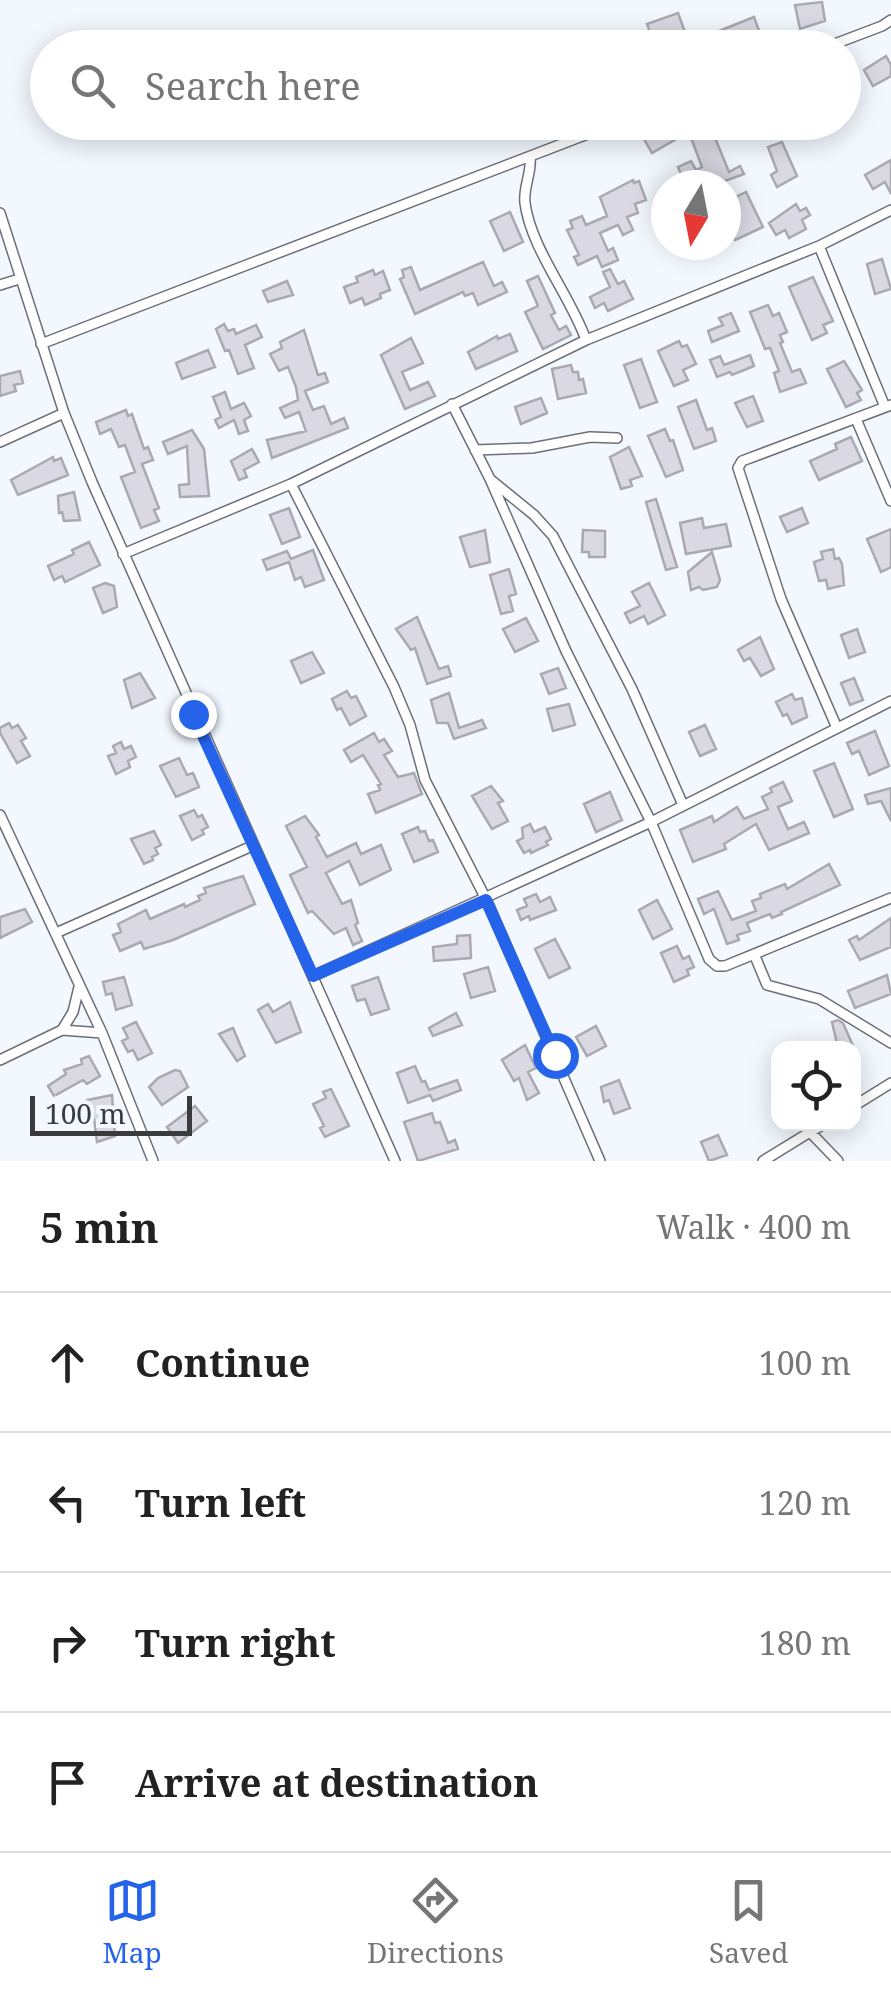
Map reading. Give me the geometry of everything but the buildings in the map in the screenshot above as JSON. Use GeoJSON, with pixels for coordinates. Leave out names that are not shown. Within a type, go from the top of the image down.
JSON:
{"type":"FeatureCollection","features":[{"type":"Feature","properties":{"kind":"street"},"geometry":{"type":"LineString","coordinates":[[861,34],[891,20]]}},
{"type":"Feature","properties":{"kind":"street"},"geometry":{"type":"LineString","coordinates":[[41,344],[572,140]]}},
{"type":"Feature","properties":{"kind":"street"},"geometry":{"type":"LineString","coordinates":[[530,156],[525,193],[529,218],[586,340]]}},
{"type":"Feature","properties":{"kind":"street"},"geometry":{"type":"LineString","coordinates":[[122,554],[292,484],[586,340],[819,246],[891,210]]}},
{"type":"Feature","properties":{"kind":"street"},"geometry":{"type":"LineString","coordinates":[[0,213],[64,413],[122,554],[395,1161]]}},
{"type":"Feature","properties":{"kind":"street"},"geometry":{"type":"LineString","coordinates":[[819,246],[888,406],[760,454],[738,468],[781,599],[837,728]]}},
{"type":"Feature","properties":{"kind":"street"},"geometry":{"type":"LineString","coordinates":[[0,285],[19,279]]}},
{"type":"Feature","properties":{"kind":"street"},"geometry":{"type":"LineString","coordinates":[[452,404],[651,822],[709,959],[716,966],[726,966],[891,898]]}},
{"type":"Feature","properties":{"kind":"street"},"geometry":{"type":"LineString","coordinates":[[0,442],[64,413]]}},
{"type":"Feature","properties":{"kind":"street"},"geometry":{"type":"LineString","coordinates":[[856,420],[891,502]]}},
{"type":"Feature","properties":{"kind":"street"},"geometry":{"type":"LineString","coordinates":[[475,450],[532,448],[604,436],[618,438]]}},
{"type":"Feature","properties":{"kind":"street"},"geometry":{"type":"LineString","coordinates":[[490,480],[534,515],[552,536],[632,690],[683,805]]}},
{"type":"Feature","properties":{"kind":"street"},"geometry":{"type":"LineString","coordinates":[[292,484],[394,686],[425,780],[486,900],[600,1161]]}},
{"type":"Feature","properties":{"kind":"street"},"geometry":{"type":"LineString","coordinates":[[313,976],[651,822],[891,702]]}},
{"type":"Feature","properties":{"kind":"street"},"geometry":{"type":"LineString","coordinates":[[0,815],[102,1033],[153,1161]]}},
{"type":"Feature","properties":{"kind":"street"},"geometry":{"type":"LineString","coordinates":[[0,848],[12,842]]}},
{"type":"Feature","properties":{"kind":"street"},"geometry":{"type":"LineString","coordinates":[[56,933],[252,846]]}},
{"type":"Feature","properties":{"kind":"street"},"geometry":{"type":"LineString","coordinates":[[754,954],[767,984],[819,999],[891,1044]]}},
{"type":"Feature","properties":{"kind":"street"},"geometry":{"type":"LineString","coordinates":[[62,1030],[73,1012],[79,985]]}},
{"type":"Feature","properties":{"kind":"street"},"geometry":{"type":"LineString","coordinates":[[0,1060],[62,1030],[102,1033]]}},
{"type":"Feature","properties":{"kind":"street"},"geometry":{"type":"LineString","coordinates":[[861,1102],[891,1083]]}},
{"type":"Feature","properties":{"kind":"street"},"geometry":{"type":"LineString","coordinates":[[763,1161],[810,1132],[838,1161]]}},
{"type":"Feature","properties":{"kind":"route"},"geometry":{"type":"LineString","coordinates":[[193,714],[313,976],[486,900],[555,1055]]}}]}
